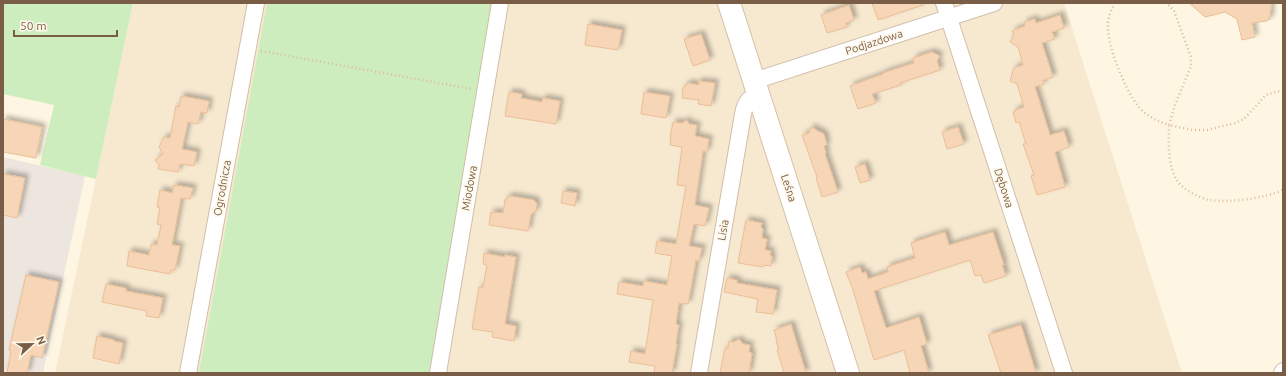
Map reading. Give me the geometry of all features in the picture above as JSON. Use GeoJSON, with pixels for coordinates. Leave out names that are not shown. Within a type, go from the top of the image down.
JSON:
{"type":"FeatureCollection","features":[{"type":"Feature","properties":{"kind":"street","name":"Ogrodnicza"},"geometry":{"type":"LineString","coordinates":[[188,373],[256,3]]}},
{"type":"Feature","properties":{"kind":"street","name":"Miodowa"},"geometry":{"type":"LineString","coordinates":[[438,373],[500,3]]}},
{"type":"Feature","properties":{"kind":"street","name":"Leśna"},"geometry":{"type":"LineString","coordinates":[[729,3],[848,373]]}},
{"type":"Feature","properties":{"kind":"street","name":"Podjazdowa"},"geometry":{"type":"LineString","coordinates":[[757,88],[946,10],[994,3]]}},
{"type":"Feature","properties":{"kind":"street","name":"Dębowa"},"geometry":{"type":"LineString","coordinates":[[946,10],[1064,373]]}},
{"type":"Feature","properties":{"kind":"street","name":"Lisia"},"geometry":{"type":"LineString","coordinates":[[699,373],[743,114],[746,102],[757,88]]}},
{"type":"Feature","properties":{"kind":"path"},"geometry":{"type":"LineString","coordinates":[[1115,3],[1108,23],[1110,43],[1123,81],[1138,106],[1155,120],[1192,130],[1206,130],[1235,123],[1244,119],[1266,95],[1283,90]]}},
{"type":"Feature","properties":{"kind":"path"},"geometry":{"type":"LineString","coordinates":[[1167,3],[1174,11],[1191,57],[1191,66],[1169,125],[1168,149],[1170,165],[1179,183],[1199,197],[1211,200],[1244,199],[1274,194],[1283,190]]}},
{"type":"Feature","properties":{"kind":"path"},"geometry":{"type":"LineString","coordinates":[[248,49],[485,92]]}},
{"type":"Feature","properties":{"kind":"shaded area"},"geometry":{"type":"Polygon","coordinates":[[[133,3],[1064,3],[1182,373],[55,373],[133,3]]]}},
{"type":"Feature","properties":{"kind":"shaded area"},"geometry":{"type":"Polygon","coordinates":[[[3,157],[85,176],[43,373],[3,373],[3,157]]]}},
{"type":"Feature","properties":{"kind":"green space"},"geometry":{"type":"Polygon","coordinates":[[[3,3],[133,3],[96,179],[40,165],[54,105],[3,94],[3,3]]]}},
{"type":"Feature","properties":{"kind":"green space"},"geometry":{"type":"Polygon","coordinates":[[[267,3],[494,3],[431,373],[199,373],[267,3]]]}},
{"type":"Feature","properties":{"kind":"building"},"geometry":{"type":"Polygon","coordinates":[[[872,3],[922,3],[923,5],[878,20],[872,3]]]}},
{"type":"Feature","properties":{"kind":"building"},"geometry":{"type":"Polygon","coordinates":[[[1189,3],[1271,3],[1270,19],[1252,23],[1255,37],[1242,40],[1237,19],[1225,12],[1205,17],[1189,3]]]}},
{"type":"Feature","properties":{"kind":"building"},"geometry":{"type":"Polygon","coordinates":[[[849,5],[854,20],[846,23],[847,27],[827,33],[821,15],[849,5]]]}},
{"type":"Feature","properties":{"kind":"building"},"geometry":{"type":"Polygon","coordinates":[[[1060,15],[1064,28],[1052,32],[1055,39],[1042,43],[1053,77],[1043,80],[1044,84],[1035,87],[1050,135],[1064,131],[1069,147],[1055,152],[1065,187],[1037,195],[1031,176],[1034,175],[1023,144],[1026,144],[1019,122],[1016,123],[1013,112],[1024,107],[1017,84],[1010,81],[1014,68],[1023,65],[1018,47],[1010,42],[1014,34],[1012,31],[1025,26],[1024,22],[1035,19],[1036,23],[1060,15]]]}},
{"type":"Feature","properties":{"kind":"building"},"geometry":{"type":"Polygon","coordinates":[[[588,24],[622,30],[618,50],[585,45],[588,24]]]}},
{"type":"Feature","properties":{"kind":"building"},"geometry":{"type":"Polygon","coordinates":[[[701,34],[710,60],[693,66],[684,39],[701,34]]]}},
{"type":"Feature","properties":{"kind":"building"},"geometry":{"type":"Polygon","coordinates":[[[932,52],[940,56],[937,61],[940,70],[872,94],[876,103],[858,109],[850,86],[914,63],[913,58],[932,52]]]}},
{"type":"Feature","properties":{"kind":"building"},"geometry":{"type":"Polygon","coordinates":[[[698,81],[715,83],[711,106],[698,104],[699,100],[682,98],[683,88],[688,83],[699,85],[698,81]]]}},
{"type":"Feature","properties":{"kind":"building"},"geometry":{"type":"Polygon","coordinates":[[[509,92],[522,94],[521,98],[542,102],[543,98],[560,101],[556,124],[505,116],[509,92]]]}},
{"type":"Feature","properties":{"kind":"building"},"geometry":{"type":"Polygon","coordinates":[[[644,92],[670,96],[666,118],[641,114],[644,92]]]}},
{"type":"Feature","properties":{"kind":"building"},"geometry":{"type":"Polygon","coordinates":[[[181,96],[209,101],[207,113],[201,112],[198,124],[188,122],[182,149],[197,152],[194,166],[180,164],[178,172],[158,169],[159,165],[155,160],[163,154],[159,147],[164,137],[170,138],[176,106],[179,107],[181,96]]]}},
{"type":"Feature","properties":{"kind":"building"},"geometry":{"type":"Polygon","coordinates":[[[3,119],[42,127],[36,158],[3,152],[3,119]]]}},
{"type":"Feature","properties":{"kind":"building"},"geometry":{"type":"Polygon","coordinates":[[[687,120],[689,124],[697,125],[695,136],[709,139],[707,152],[703,151],[695,205],[709,208],[705,226],[694,224],[689,246],[702,248],[699,261],[696,260],[688,304],[679,303],[676,324],[679,325],[672,373],[654,373],[655,366],[629,362],[631,351],[645,354],[653,300],[617,294],[619,282],[643,286],[644,281],[667,285],[672,256],[655,253],[657,241],[676,244],[686,186],[677,185],[682,147],[670,145],[670,138],[673,122],[682,123],[687,120]]]}},
{"type":"Feature","properties":{"kind":"building"},"geometry":{"type":"Polygon","coordinates":[[[811,127],[824,134],[827,145],[824,146],[825,154],[838,192],[822,197],[816,178],[817,177],[802,135],[809,133],[811,127]]]}},
{"type":"Feature","properties":{"kind":"building"},"geometry":{"type":"Polygon","coordinates":[[[958,127],[964,144],[947,149],[942,132],[958,127]]]}},
{"type":"Feature","properties":{"kind":"building"},"geometry":{"type":"Polygon","coordinates":[[[865,164],[870,180],[860,183],[855,167],[865,164]]]}},
{"type":"Feature","properties":{"kind":"building"},"geometry":{"type":"Polygon","coordinates":[[[3,174],[25,178],[17,218],[3,215],[3,174]]]}},
{"type":"Feature","properties":{"kind":"building"},"geometry":{"type":"Polygon","coordinates":[[[174,185],[193,188],[190,199],[181,198],[172,245],[180,246],[175,270],[171,270],[170,274],[127,266],[129,251],[149,255],[151,244],[157,245],[161,225],[157,224],[160,208],[157,207],[160,190],[172,193],[174,185]]]}},
{"type":"Feature","properties":{"kind":"building"},"geometry":{"type":"Polygon","coordinates":[[[563,191],[577,193],[575,206],[561,203],[563,191]]]}},
{"type":"Feature","properties":{"kind":"building"},"geometry":{"type":"Polygon","coordinates":[[[510,196],[534,200],[537,204],[536,211],[531,214],[528,231],[489,225],[491,212],[503,213],[505,200],[510,196]]]}},
{"type":"Feature","properties":{"kind":"building"},"geometry":{"type":"Polygon","coordinates":[[[746,220],[762,223],[762,238],[767,239],[765,250],[771,251],[771,266],[764,265],[763,267],[738,263],[746,220]]]}},
{"type":"Feature","properties":{"kind":"building"},"geometry":{"type":"Polygon","coordinates":[[[945,232],[949,245],[993,232],[1006,276],[984,283],[981,275],[975,276],[970,260],[874,291],[886,328],[919,317],[927,344],[921,346],[929,373],[910,373],[904,350],[874,360],[853,290],[846,272],[860,267],[862,273],[866,272],[868,279],[888,272],[887,267],[915,258],[911,243],[945,232]]]}},
{"type":"Feature","properties":{"kind":"building"},"geometry":{"type":"Polygon","coordinates":[[[484,253],[505,257],[505,255],[516,257],[505,324],[516,326],[514,341],[492,337],[493,332],[472,329],[479,287],[483,288],[487,265],[483,264],[484,253]]]}},
{"type":"Feature","properties":{"kind":"building"},"geometry":{"type":"Polygon","coordinates":[[[26,275],[59,282],[42,358],[31,355],[27,373],[7,373],[11,351],[9,350],[26,275]]]}},
{"type":"Feature","properties":{"kind":"building"},"geometry":{"type":"Polygon","coordinates":[[[727,278],[737,280],[737,283],[777,290],[773,314],[756,312],[758,299],[724,292],[727,278]]]}},
{"type":"Feature","properties":{"kind":"building"},"geometry":{"type":"Polygon","coordinates":[[[106,284],[126,288],[126,291],[163,298],[159,318],[146,316],[147,311],[102,302],[106,284]]]}},
{"type":"Feature","properties":{"kind":"building"},"geometry":{"type":"Polygon","coordinates":[[[791,324],[806,373],[784,373],[777,350],[779,350],[774,330],[791,324]]]}},
{"type":"Feature","properties":{"kind":"building"},"geometry":{"type":"Polygon","coordinates":[[[1021,325],[1036,373],[1001,373],[988,335],[1021,325]]]}},
{"type":"Feature","properties":{"kind":"building"},"geometry":{"type":"Polygon","coordinates":[[[97,336],[123,343],[119,364],[93,358],[97,336]]]}},
{"type":"Feature","properties":{"kind":"building"},"geometry":{"type":"Polygon","coordinates":[[[739,339],[743,344],[750,345],[749,352],[752,353],[749,373],[720,373],[725,348],[728,348],[729,341],[734,342],[739,339]]]}}]}
